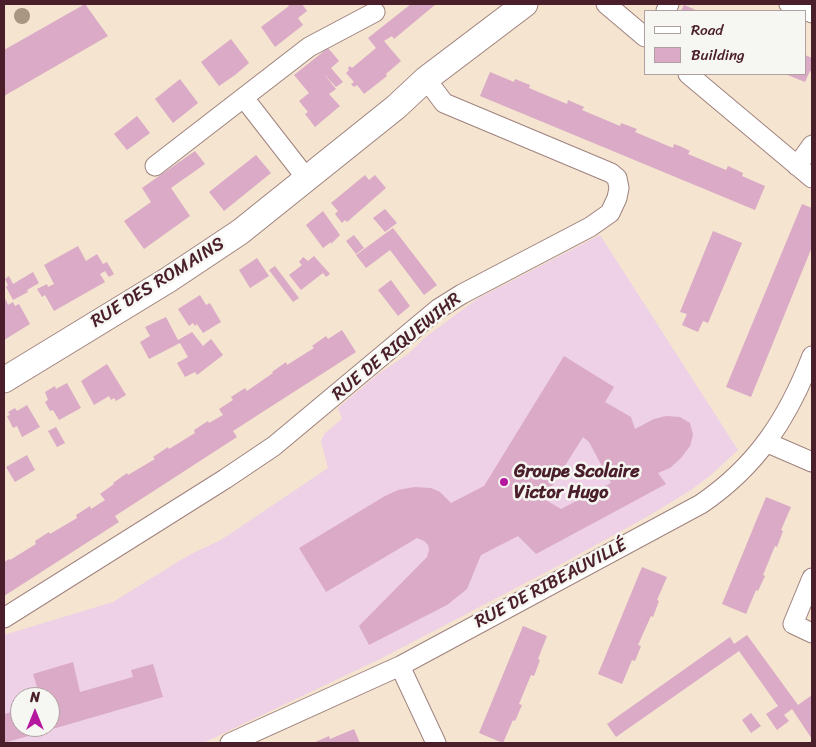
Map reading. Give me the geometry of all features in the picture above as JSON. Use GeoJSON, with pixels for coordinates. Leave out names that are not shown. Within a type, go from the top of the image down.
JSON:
{"type":"FeatureCollection","features":[{"type":"Feature","properties":{"kind":"main road","name":"RUE DES ROMAINS"},"geometry":{"type":"LineString","coordinates":[[4,380],[168,280],[240,232],[396,107],[426,79],[525,4]]}},
{"type":"Feature","properties":{"kind":"street"},"geometry":{"type":"LineString","coordinates":[[606,4],[644,36]]}},
{"type":"Feature","properties":{"kind":"street"},"geometry":{"type":"LineString","coordinates":[[789,4],[804,10]]}},
{"type":"Feature","properties":{"kind":"street"},"geometry":{"type":"LineString","coordinates":[[155,166],[309,47],[375,12]]}},
{"type":"Feature","properties":{"kind":"street"},"geometry":{"type":"LineString","coordinates":[[689,75],[812,178]]}},
{"type":"Feature","properties":{"kind":"street","name":"RUE DE RIQUEWIHR"},"geometry":{"type":"LineString","coordinates":[[4,618],[225,479],[274,446],[438,309],[462,294],[590,227],[610,213],[617,198],[618,188],[617,178],[611,173],[444,103],[426,79]]}},
{"type":"Feature","properties":{"kind":"street"},"geometry":{"type":"LineString","coordinates":[[244,98],[307,179]]}},
{"type":"Feature","properties":{"kind":"street"},"geometry":{"type":"LineString","coordinates":[[797,166],[812,145]]}},
{"type":"Feature","properties":{"kind":"street","name":"RUE DE RIBEAUVILLÉ"},"geometry":{"type":"LineString","coordinates":[[230,743],[400,666],[701,504],[741,472],[768,443],[811,365]]}},
{"type":"Feature","properties":{"kind":"street"},"geometry":{"type":"LineString","coordinates":[[768,443],[812,462]]}},
{"type":"Feature","properties":{"kind":"street"},"geometry":{"type":"LineString","coordinates":[[812,578],[793,624],[812,633]]}},
{"type":"Feature","properties":{"kind":"street"},"geometry":{"type":"LineString","coordinates":[[400,666],[436,743]]}},
{"type":"Feature","properties":{"kind":"shaded area","name":"Groupe Scolaire Victor Hugo"},"geometry":{"type":"Polygon","coordinates":[[[600,235],[738,450],[691,490],[554,568],[382,658],[203,743],[4,743],[4,635],[113,602],[189,555],[221,540],[328,468],[321,441],[325,433],[342,419],[338,408],[377,375],[408,354],[427,336],[477,299],[600,235]]]}},
{"type":"Feature","properties":{"kind":"building"},"geometry":{"type":"Polygon","coordinates":[[[85,4],[108,36],[4,96],[4,50],[85,4]]]}},
{"type":"Feature","properties":{"kind":"building"},"geometry":{"type":"Polygon","coordinates":[[[287,4],[302,4],[307,11],[298,18],[303,25],[275,47],[261,27],[289,6],[287,4]]]}},
{"type":"Feature","properties":{"kind":"building"},"geometry":{"type":"Polygon","coordinates":[[[411,4],[436,4],[394,39],[392,36],[384,41],[401,61],[386,74],[387,76],[364,94],[357,85],[354,87],[351,84],[354,82],[346,73],[349,70],[348,68],[350,66],[352,68],[376,48],[368,38],[411,4]]]}},
{"type":"Feature","properties":{"kind":"building"},"geometry":{"type":"Polygon","coordinates":[[[684,5],[696,10],[682,10],[684,5]]]}},
{"type":"Feature","properties":{"kind":"building"},"geometry":{"type":"Polygon","coordinates":[[[231,39],[249,63],[219,86],[201,62],[231,39]]]}},
{"type":"Feature","properties":{"kind":"building"},"geometry":{"type":"Polygon","coordinates":[[[328,48],[339,61],[331,68],[343,82],[336,87],[324,74],[336,89],[329,94],[340,106],[315,127],[305,114],[308,112],[299,101],[309,93],[294,75],[328,48]]]}},
{"type":"Feature","properties":{"kind":"building"},"geometry":{"type":"Polygon","coordinates":[[[806,55],[812,58],[812,72],[810,71],[805,82],[788,75],[806,75],[806,55]]]}},
{"type":"Feature","properties":{"kind":"building"},"geometry":{"type":"Polygon","coordinates":[[[490,72],[514,82],[515,79],[530,85],[529,88],[567,104],[568,100],[584,107],[582,110],[620,126],[621,123],[637,129],[635,132],[673,148],[674,144],[682,147],[690,151],[688,154],[726,170],[728,166],[743,173],[742,176],[765,186],[755,210],[480,96],[490,72]]]}},
{"type":"Feature","properties":{"kind":"building"},"geometry":{"type":"Polygon","coordinates":[[[180,79],[198,103],[173,123],[155,99],[180,79]]]}},
{"type":"Feature","properties":{"kind":"building"},"geometry":{"type":"Polygon","coordinates":[[[137,116],[150,133],[127,150],[114,134],[137,116]]]}},
{"type":"Feature","properties":{"kind":"building"},"geometry":{"type":"Polygon","coordinates":[[[195,151],[205,164],[171,188],[190,216],[144,249],[124,221],[151,202],[142,188],[195,151]]]}},
{"type":"Feature","properties":{"kind":"building"},"geometry":{"type":"Polygon","coordinates":[[[256,155],[271,173],[224,211],[209,192],[256,155]]]}},
{"type":"Feature","properties":{"kind":"building"},"geometry":{"type":"Polygon","coordinates":[[[365,175],[369,180],[375,175],[386,188],[347,222],[345,220],[342,223],[335,214],[338,211],[331,203],[365,175]]]}},
{"type":"Feature","properties":{"kind":"building"},"geometry":{"type":"Polygon","coordinates":[[[802,204],[812,208],[812,247],[751,397],[726,387],[802,204]]]}},
{"type":"Feature","properties":{"kind":"building"},"geometry":{"type":"Polygon","coordinates":[[[385,209],[397,223],[385,232],[373,218],[385,209]]]}},
{"type":"Feature","properties":{"kind":"building"},"geometry":{"type":"Polygon","coordinates":[[[323,211],[340,235],[331,244],[331,242],[323,248],[306,225],[323,211]]]}},
{"type":"Feature","properties":{"kind":"building"},"geometry":{"type":"Polygon","coordinates":[[[393,228],[437,285],[424,295],[390,250],[366,268],[356,255],[393,228]]]}},
{"type":"Feature","properties":{"kind":"building"},"geometry":{"type":"Polygon","coordinates":[[[713,231],[742,243],[708,323],[703,321],[698,332],[682,325],[687,314],[680,312],[713,231]]]}},
{"type":"Feature","properties":{"kind":"building"},"geometry":{"type":"Polygon","coordinates":[[[354,235],[364,248],[356,254],[346,241],[354,235]]]}},
{"type":"Feature","properties":{"kind":"building"},"geometry":{"type":"Polygon","coordinates":[[[78,246],[86,261],[97,254],[103,264],[107,262],[114,274],[109,277],[105,271],[100,274],[105,282],[54,311],[45,295],[42,297],[37,289],[47,284],[48,287],[54,284],[44,265],[78,246]]]}},
{"type":"Feature","properties":{"kind":"building"},"geometry":{"type":"Polygon","coordinates":[[[314,256],[330,274],[326,277],[323,273],[301,290],[289,275],[302,265],[299,262],[303,257],[308,261],[314,256]]]}},
{"type":"Feature","properties":{"kind":"building"},"geometry":{"type":"Polygon","coordinates":[[[257,258],[269,276],[250,288],[239,270],[257,258]]]}},
{"type":"Feature","properties":{"kind":"building"},"geometry":{"type":"Polygon","coordinates":[[[275,266],[299,298],[293,302],[269,270],[275,266]]]}},
{"type":"Feature","properties":{"kind":"building"},"geometry":{"type":"Polygon","coordinates":[[[33,272],[39,283],[27,290],[28,292],[13,300],[6,287],[8,285],[5,279],[9,276],[13,284],[33,272]]]}},
{"type":"Feature","properties":{"kind":"building"},"geometry":{"type":"Polygon","coordinates":[[[391,280],[410,306],[398,316],[378,290],[391,280]]]}},
{"type":"Feature","properties":{"kind":"building"},"geometry":{"type":"Polygon","coordinates":[[[200,295],[206,305],[210,303],[221,322],[203,333],[197,324],[195,326],[193,323],[189,326],[178,309],[200,295]]]}},
{"type":"Feature","properties":{"kind":"building"},"geometry":{"type":"Polygon","coordinates":[[[4,296],[8,305],[13,302],[15,306],[19,304],[30,324],[4,340],[4,296]]]}},
{"type":"Feature","properties":{"kind":"building"},"geometry":{"type":"Polygon","coordinates":[[[166,317],[178,340],[192,332],[203,346],[211,339],[223,355],[197,375],[195,372],[185,377],[177,363],[188,357],[180,343],[149,359],[140,342],[150,336],[145,327],[166,317]]]}},
{"type":"Feature","properties":{"kind":"building"},"geometry":{"type":"Polygon","coordinates":[[[342,330],[356,352],[233,431],[237,437],[115,516],[119,522],[4,596],[4,562],[36,544],[35,541],[49,532],[50,534],[77,518],[76,515],[90,506],[91,509],[105,500],[100,494],[127,473],[128,475],[155,459],[153,457],[195,433],[194,430],[208,421],[209,423],[223,415],[219,409],[233,400],[231,397],[245,388],[247,391],[286,362],[287,365],[314,348],[312,346],[326,336],[328,339],[342,330]]]}},
{"type":"Feature","properties":{"kind":"building"},"geometry":{"type":"Polygon","coordinates":[[[564,356],[614,387],[605,402],[631,417],[635,429],[654,419],[666,416],[680,417],[690,423],[693,435],[690,446],[670,468],[658,473],[666,484],[536,554],[518,536],[481,555],[467,589],[447,605],[369,645],[359,626],[427,557],[428,545],[417,538],[326,592],[299,548],[398,490],[414,487],[431,488],[440,492],[451,503],[484,486],[564,356]],[[583,437],[544,499],[561,509],[611,483],[589,442],[583,437]]]}},
{"type":"Feature","properties":{"kind":"building"},"geometry":{"type":"Polygon","coordinates":[[[107,364],[126,395],[116,401],[114,398],[111,400],[109,396],[94,405],[81,381],[107,364]]]}},
{"type":"Feature","properties":{"kind":"building"},"geometry":{"type":"Polygon","coordinates":[[[67,383],[81,408],[59,420],[53,410],[50,411],[45,402],[48,400],[45,392],[55,386],[56,389],[67,383]]]}},
{"type":"Feature","properties":{"kind":"building"},"geometry":{"type":"Polygon","coordinates":[[[27,405],[40,427],[22,437],[17,426],[13,428],[7,416],[10,415],[8,412],[15,408],[17,411],[27,405]]]}},
{"type":"Feature","properties":{"kind":"building"},"geometry":{"type":"Polygon","coordinates":[[[56,427],[65,443],[57,447],[48,431],[56,427]]]}},
{"type":"Feature","properties":{"kind":"building"},"geometry":{"type":"Polygon","coordinates":[[[27,455],[35,470],[15,482],[6,467],[27,455]]]}},
{"type":"Feature","properties":{"kind":"building"},"geometry":{"type":"Polygon","coordinates":[[[766,497],[791,507],[781,530],[783,531],[777,547],[775,546],[763,575],[765,576],[758,591],[756,590],[746,614],[722,604],[766,497]]]}},
{"type":"Feature","properties":{"kind":"building"},"geometry":{"type":"Polygon","coordinates":[[[642,567],[667,577],[657,600],[659,601],[653,617],[651,616],[638,645],[641,646],[635,661],[632,660],[622,684],[598,674],[642,567]]]}},
{"type":"Feature","properties":{"kind":"building"},"geometry":{"type":"Polygon","coordinates":[[[523,626],[547,636],[534,676],[531,675],[519,704],[522,705],[503,743],[479,733],[523,626]]]}},
{"type":"Feature","properties":{"kind":"building"},"geometry":{"type":"Polygon","coordinates":[[[747,635],[798,705],[812,695],[812,739],[792,709],[784,715],[789,721],[777,730],[766,714],[778,706],[739,651],[616,737],[607,724],[730,637],[734,644],[747,635]]]}},
{"type":"Feature","properties":{"kind":"building"},"geometry":{"type":"Polygon","coordinates":[[[73,662],[80,692],[133,677],[131,670],[153,664],[163,697],[60,727],[60,687],[37,687],[33,674],[73,662]]]}},
{"type":"Feature","properties":{"kind":"building"},"geometry":{"type":"Polygon","coordinates":[[[10,712],[10,737],[25,737],[4,743],[4,714],[10,712]]]}},
{"type":"Feature","properties":{"kind":"building"},"geometry":{"type":"Polygon","coordinates":[[[751,713],[761,726],[751,733],[742,720],[751,713]]]}},
{"type":"Feature","properties":{"kind":"building"},"geometry":{"type":"Polygon","coordinates":[[[354,729],[360,743],[313,743],[329,736],[330,739],[354,729]]]}},
{"type":"Feature","properties":{"kind":"place","name":"Groupe Scolaire Victor Hugo"},"geometry":{"type":"Point","coordinates":[504,482]}}]}
